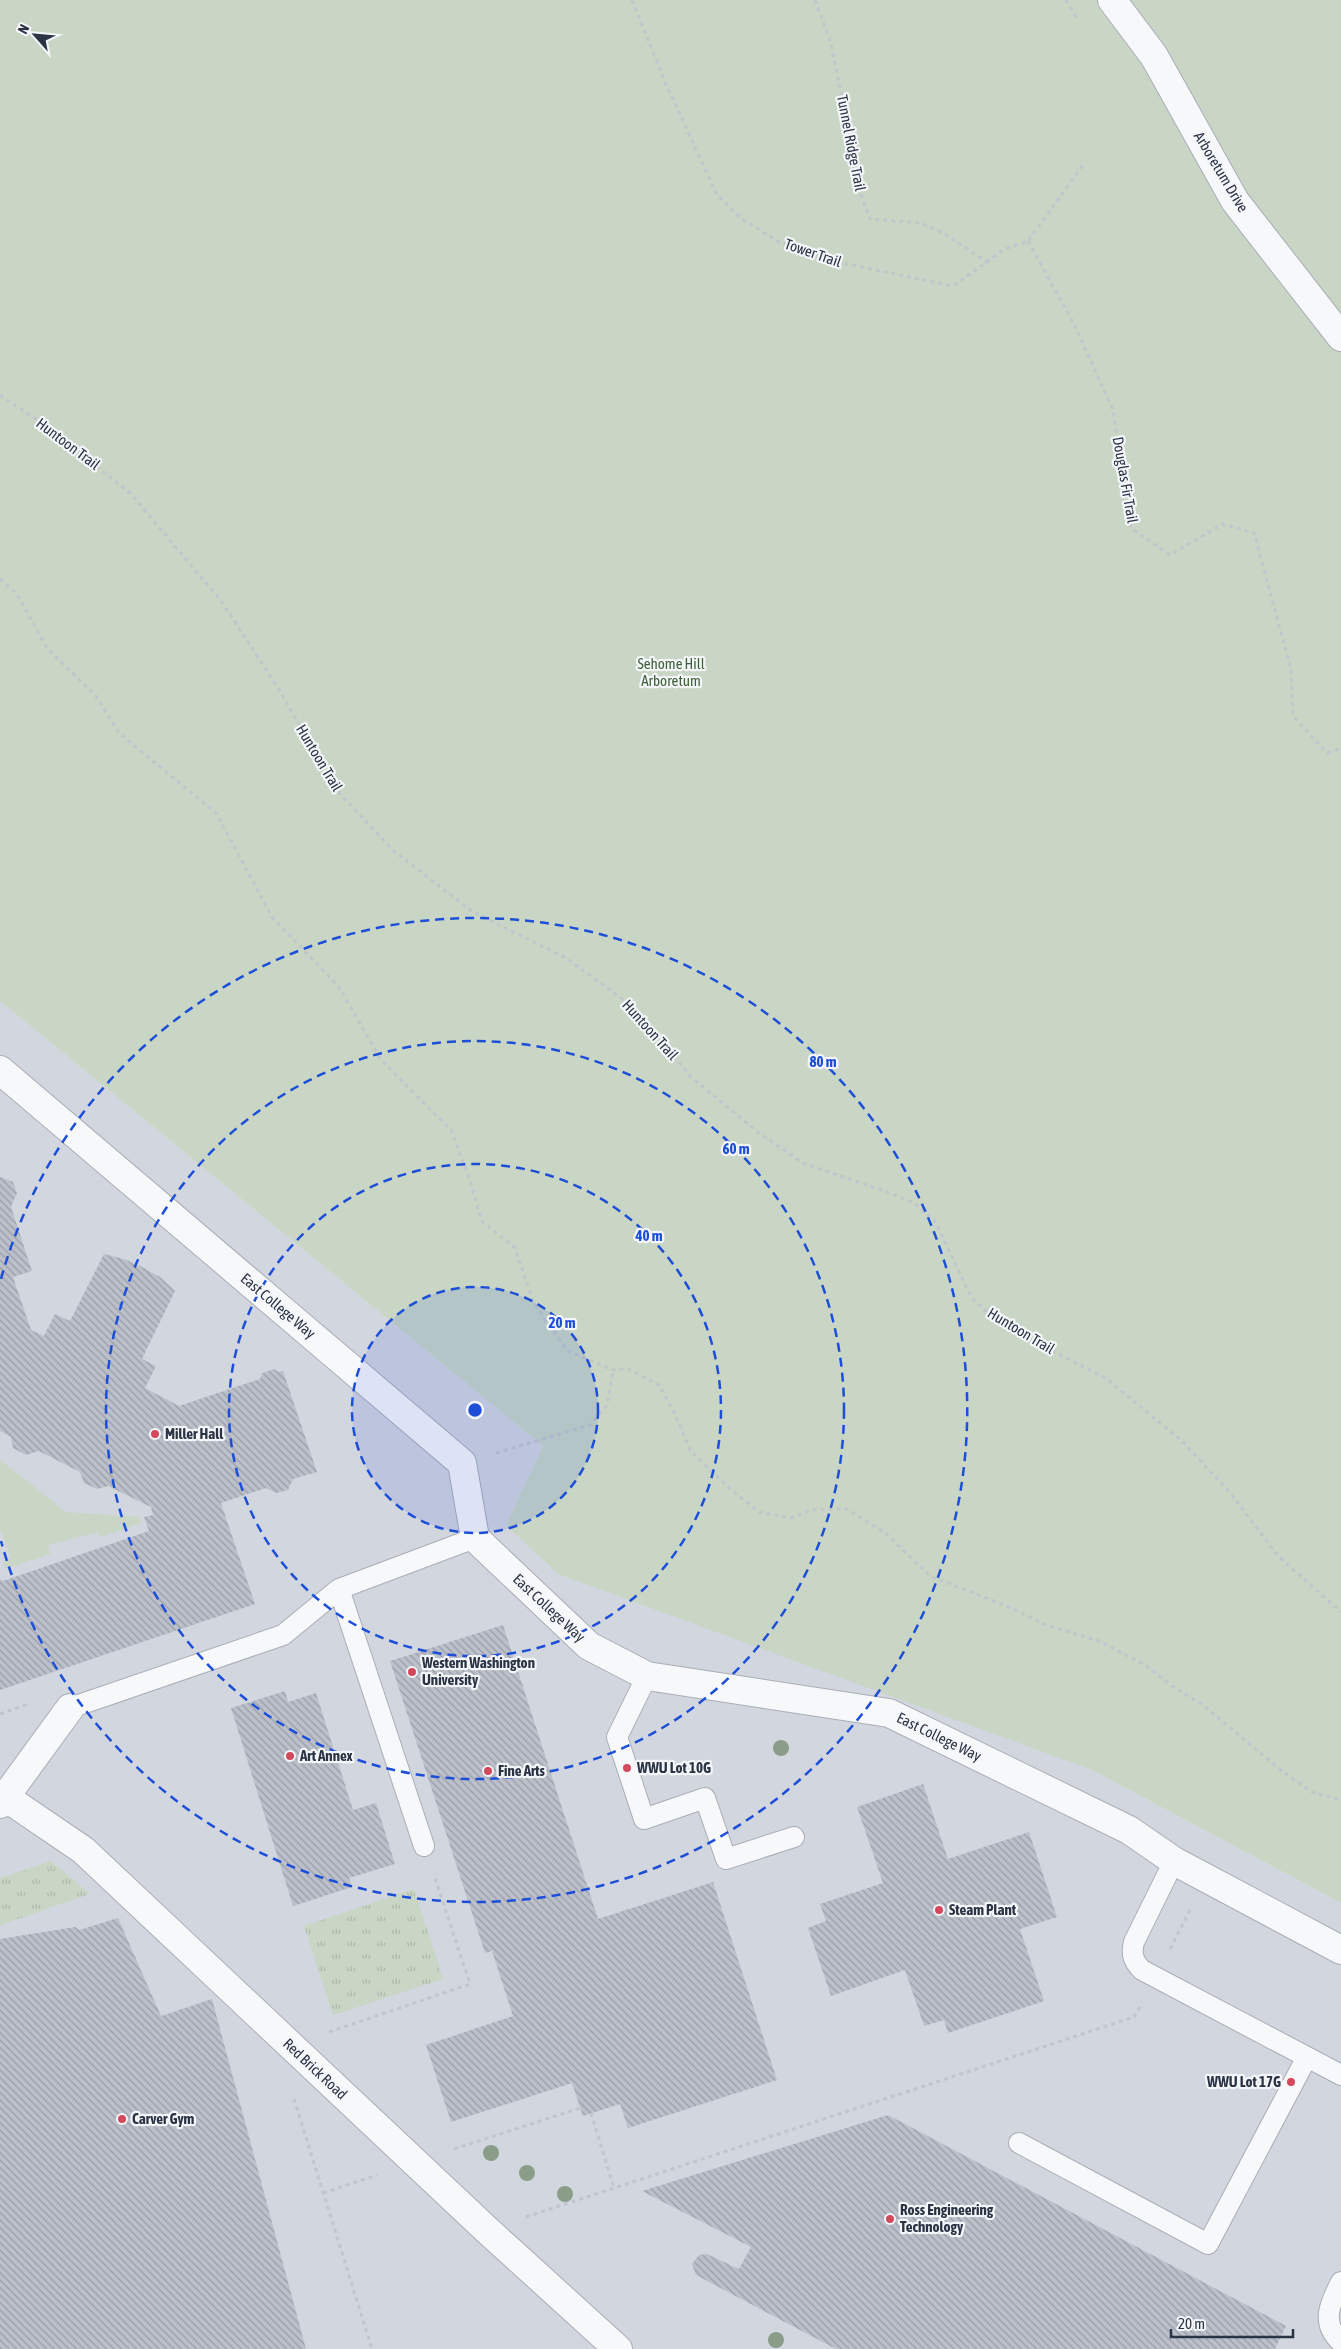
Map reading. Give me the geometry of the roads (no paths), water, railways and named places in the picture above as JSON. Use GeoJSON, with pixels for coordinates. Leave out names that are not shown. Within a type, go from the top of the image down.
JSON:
{"type":"FeatureCollection","features":[{"type":"Feature","properties":{"kind":"street","name":"Arboretum Drive"},"geometry":{"type":"LineString","coordinates":[[1112,0],[1154,56],[1235,201],[1341,337]]}},
{"type":"Feature","properties":{"kind":"street","name":"East College Way"},"geometry":{"type":"LineString","coordinates":[[0,1070],[462,1463],[475,1538],[589,1646],[647,1676],[890,1713],[1129,1830],[1174,1861],[1341,1950]]}},
{"type":"Feature","properties":{"kind":"street"},"geometry":{"type":"LineString","coordinates":[[2,1801],[70,1708]]}},
{"type":"Feature","properties":{"kind":"street","name":"Red Brick Road"},"geometry":{"type":"LineString","coordinates":[[2,1801],[83,1850],[487,2230],[618,2349]]}},
{"type":"Feature","properties":{"kind":"lane"},"geometry":{"type":"LineString","coordinates":[[70,1708],[283,1635],[339,1589],[475,1538]]}},
{"type":"Feature","properties":{"kind":"lane"},"geometry":{"type":"LineString","coordinates":[[339,1589],[424,1846]]}},
{"type":"Feature","properties":{"kind":"lane"},"geometry":{"type":"LineString","coordinates":[[647,1676],[617,1738],[644,1819],[705,1798],[726,1860],[794,1837]]}},
{"type":"Feature","properties":{"kind":"lane"},"geometry":{"type":"LineString","coordinates":[[1174,1861],[1134,1942],[1132,1952],[1134,1962],[1142,1970],[1341,2075]]}},
{"type":"Feature","properties":{"kind":"lane"},"geometry":{"type":"LineString","coordinates":[[1020,2144],[1208,2244],[1307,2057]]}},
{"type":"Feature","properties":{"kind":"lane"},"geometry":{"type":"LineString","coordinates":[[1341,2282],[1329,2305],[1328,2318],[1331,2330],[1341,2342]]}},
{"type":"Feature","properties":{"kind":"place","name":"Miller Hall"},"geometry":{"type":"Point","coordinates":[155,1434]}},
{"type":"Feature","properties":{"kind":"place","name":"Western Washington University"},"geometry":{"type":"Point","coordinates":[412,1672]}},
{"type":"Feature","properties":{"kind":"place","name":"Art Annex"},"geometry":{"type":"Point","coordinates":[290,1756]}},
{"type":"Feature","properties":{"kind":"place","name":"WWU Lot 10G"},"geometry":{"type":"Point","coordinates":[627,1768]}},
{"type":"Feature","properties":{"kind":"place","name":"Fine Arts"},"geometry":{"type":"Point","coordinates":[488,1771]}},
{"type":"Feature","properties":{"kind":"place","name":"Steam Plant"},"geometry":{"type":"Point","coordinates":[939,1910]}},
{"type":"Feature","properties":{"kind":"place","name":"WWU Lot 17G"},"geometry":{"type":"Point","coordinates":[1291,2082]}},
{"type":"Feature","properties":{"kind":"place","name":"Carver Gym"},"geometry":{"type":"Point","coordinates":[122,2119]}},
{"type":"Feature","properties":{"kind":"place","name":"Ross Engineering Technology"},"geometry":{"type":"Point","coordinates":[890,2219]}},
{"type":"Feature","properties":{"kind":"park label","name":"Sehome Hill Arboretum"},"geometry":{"type":"Point","coordinates":[671,672]}}]}
